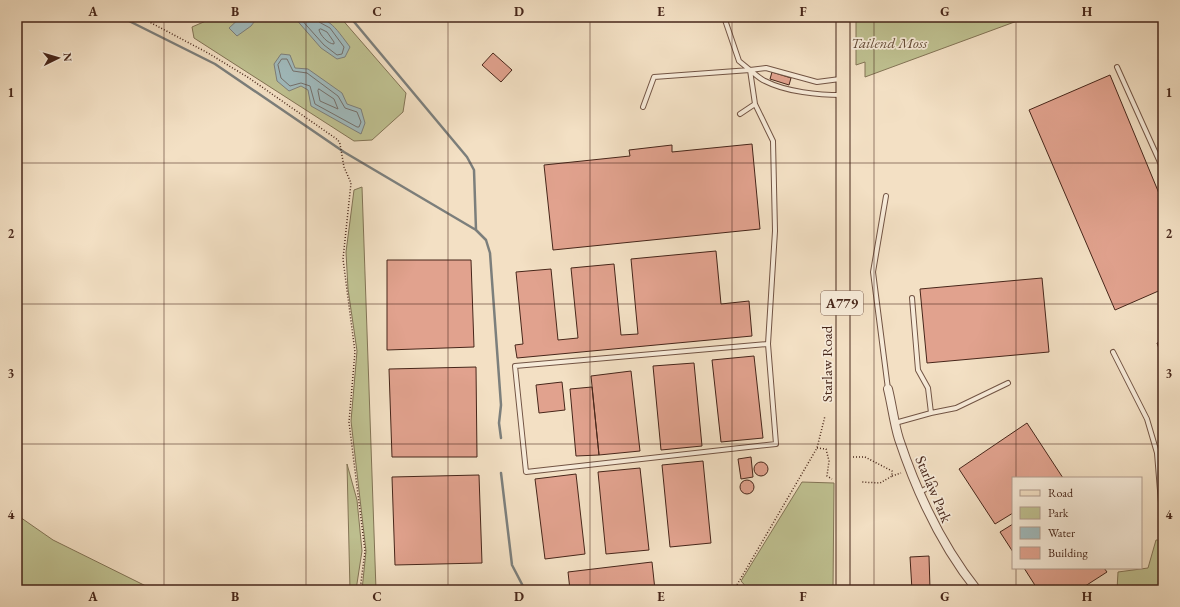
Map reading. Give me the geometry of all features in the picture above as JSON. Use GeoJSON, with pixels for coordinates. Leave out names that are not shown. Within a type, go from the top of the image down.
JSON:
{"type":"FeatureCollection","features":[{"type":"Feature","properties":{"kind":"main road","name":"Starlaw Road"},"geometry":{"type":"LineString","coordinates":[[843,17],[843,590]]}},
{"type":"Feature","properties":{"kind":"street","name":"Starlaw Park"},"geometry":{"type":"LineString","coordinates":[[888,389],[899,438],[910,470],[939,536],[976,589]]}},
{"type":"Feature","properties":{"kind":"lane"},"geometry":{"type":"LineString","coordinates":[[724,17],[739,61],[766,81],[800,92],[825,95],[844,95]]}},
{"type":"Feature","properties":{"kind":"lane"},"geometry":{"type":"LineString","coordinates":[[1117,67],[1163,169]]}},
{"type":"Feature","properties":{"kind":"lane"},"geometry":{"type":"LineString","coordinates":[[643,107],[654,77],[766,68],[817,82],[844,78]]}},
{"type":"Feature","properties":{"kind":"lane"},"geometry":{"type":"LineString","coordinates":[[750,70],[755,104],[773,142],[775,231],[768,344],[776,444],[526,472],[515,366],[768,344]]}},
{"type":"Feature","properties":{"kind":"lane"},"geometry":{"type":"LineString","coordinates":[[740,114],[755,104]]}},
{"type":"Feature","properties":{"kind":"lane"},"geometry":{"type":"LineString","coordinates":[[886,196],[873,272],[888,389]]}},
{"type":"Feature","properties":{"kind":"lane"},"geometry":{"type":"LineString","coordinates":[[912,298],[918,370],[928,388],[931,413]]}},
{"type":"Feature","properties":{"kind":"lane"},"geometry":{"type":"LineString","coordinates":[[1113,352],[1147,419],[1157,453],[1161,503],[1163,503]]}},
{"type":"Feature","properties":{"kind":"lane"},"geometry":{"type":"LineString","coordinates":[[896,423],[931,413],[956,408],[1008,383]]}},
{"type":"Feature","properties":{"kind":"lane"},"geometry":{"type":"LineString","coordinates":[[920,492],[934,484]]}},
{"type":"Feature","properties":{"kind":"lane"},"geometry":{"type":"LineString","coordinates":[[958,590],[976,589]]}},
{"type":"Feature","properties":{"kind":"path"},"geometry":{"type":"LineString","coordinates":[[140,17],[208,53],[249,78],[338,140],[340,144],[342,158],[351,183],[342,259],[355,352],[349,422],[365,551],[360,590]]}},
{"type":"Feature","properties":{"kind":"path"},"geometry":{"type":"LineString","coordinates":[[734,590],[817,448],[825,416]]}},
{"type":"Feature","properties":{"kind":"path"},"geometry":{"type":"LineString","coordinates":[[817,448],[826,449],[830,461],[827,476],[836,481]]}},
{"type":"Feature","properties":{"kind":"path"},"geometry":{"type":"LineString","coordinates":[[851,463],[852,457],[865,457],[892,471],[892,476]]}},
{"type":"Feature","properties":{"kind":"path"},"geometry":{"type":"LineString","coordinates":[[861,482],[880,483],[892,476],[910,470]]}},
{"type":"Feature","properties":{"kind":"green space"},"geometry":{"type":"Polygon","coordinates":[[[215,17],[340,17],[406,93],[403,112],[372,140],[354,141],[194,38],[192,27],[215,17]]]}},
{"type":"Feature","properties":{"kind":"green space","name":"Tailend Moss"},"geometry":{"type":"Polygon","coordinates":[[[856,17],[1028,17],[865,77],[865,62],[856,65],[856,17]]]}},
{"type":"Feature","properties":{"kind":"green space"},"geometry":{"type":"Polygon","coordinates":[[[362,187],[376,590],[362,590],[366,551],[351,421],[357,351],[348,289],[346,252],[354,190],[362,187]]]}},
{"type":"Feature","properties":{"kind":"green space"},"geometry":{"type":"Polygon","coordinates":[[[347,464],[357,500],[362,551],[356,590],[350,590],[347,464]]]}},
{"type":"Feature","properties":{"kind":"green space"},"geometry":{"type":"Polygon","coordinates":[[[802,482],[834,483],[833,590],[749,590],[741,581],[802,482]]]}},
{"type":"Feature","properties":{"kind":"green space"},"geometry":{"type":"Polygon","coordinates":[[[17,515],[53,540],[154,590],[17,590],[17,515]]]}},
{"type":"Feature","properties":{"kind":"green space"},"geometry":{"type":"Polygon","coordinates":[[[1156,540],[1163,540],[1160,590],[1117,590],[1118,572],[1148,568],[1156,540]]]}},
{"type":"Feature","properties":{"kind":"water"},"geometry":{"type":"Polygon","coordinates":[[[241,17],[258,17],[251,26],[237,36],[229,28],[241,17]]]}},
{"type":"Feature","properties":{"kind":"water"},"geometry":{"type":"Polygon","coordinates":[[[294,17],[322,19],[332,25],[350,47],[345,57],[337,59],[321,48],[294,17]]]}},
{"type":"Feature","properties":{"kind":"water"},"geometry":{"type":"Polygon","coordinates":[[[281,54],[290,55],[295,68],[308,69],[342,93],[347,104],[361,109],[365,123],[361,134],[311,106],[308,90],[301,86],[289,91],[277,81],[274,64],[281,54]]]}},
{"type":"Feature","properties":{"kind":"building"},"geometry":{"type":"Polygon","coordinates":[[[493,53],[512,70],[501,82],[482,65],[493,53]]]}},
{"type":"Feature","properties":{"kind":"building"},"geometry":{"type":"Polygon","coordinates":[[[772,72],[791,78],[789,85],[770,79],[772,72]]]}},
{"type":"Feature","properties":{"kind":"building"},"geometry":{"type":"Polygon","coordinates":[[[1110,75],[1163,203],[1163,289],[1115,310],[1029,110],[1110,75]]]}},
{"type":"Feature","properties":{"kind":"building"},"geometry":{"type":"Polygon","coordinates":[[[752,144],[760,229],[553,250],[544,165],[630,156],[629,150],[672,145],[672,152],[752,144]]]}},
{"type":"Feature","properties":{"kind":"building"},"geometry":{"type":"Polygon","coordinates":[[[716,251],[721,304],[749,301],[752,336],[517,358],[515,345],[523,344],[516,272],[551,269],[558,340],[578,338],[571,268],[614,264],[621,335],[638,334],[631,259],[716,251]]]}},
{"type":"Feature","properties":{"kind":"building"},"geometry":{"type":"Polygon","coordinates":[[[387,260],[471,260],[474,347],[387,350],[387,260]]]}},
{"type":"Feature","properties":{"kind":"building"},"geometry":{"type":"Polygon","coordinates":[[[1042,278],[1049,352],[927,363],[920,289],[1042,278]]]}},
{"type":"Feature","properties":{"kind":"building"},"geometry":{"type":"Polygon","coordinates":[[[1163,341],[1163,360],[1157,343],[1163,341]]]}},
{"type":"Feature","properties":{"kind":"building"},"geometry":{"type":"Polygon","coordinates":[[[754,356],[763,438],[721,442],[712,360],[754,356]]]}},
{"type":"Feature","properties":{"kind":"building"},"geometry":{"type":"Polygon","coordinates":[[[694,363],[702,446],[661,450],[653,366],[694,363]]]}},
{"type":"Feature","properties":{"kind":"building"},"geometry":{"type":"Polygon","coordinates":[[[476,367],[477,457],[392,457],[389,369],[476,367]]]}},
{"type":"Feature","properties":{"kind":"building"},"geometry":{"type":"Polygon","coordinates":[[[631,371],[640,451],[599,455],[591,376],[631,371]]]}},
{"type":"Feature","properties":{"kind":"building"},"geometry":{"type":"Polygon","coordinates":[[[562,382],[565,410],[539,413],[536,385],[562,382]]]}},
{"type":"Feature","properties":{"kind":"building"},"geometry":{"type":"Polygon","coordinates":[[[592,387],[599,455],[576,456],[570,389],[592,387]]]}},
{"type":"Feature","properties":{"kind":"building"},"geometry":{"type":"Polygon","coordinates":[[[1027,423],[1062,477],[1012,477],[1012,514],[995,524],[959,469],[1027,423]]]}},
{"type":"Feature","properties":{"kind":"building"},"geometry":{"type":"Polygon","coordinates":[[[751,457],[753,477],[741,479],[738,459],[751,457]]]}},
{"type":"Feature","properties":{"kind":"building"},"geometry":{"type":"Polygon","coordinates":[[[703,461],[711,543],[670,547],[662,465],[703,461]]]}},
{"type":"Feature","properties":{"kind":"building"},"geometry":{"type":"Polygon","coordinates":[[[758,462],[764,462],[768,466],[768,472],[764,476],[758,476],[754,472],[754,466],[758,462]]]}},
{"type":"Feature","properties":{"kind":"building"},"geometry":{"type":"Polygon","coordinates":[[[640,468],[649,550],[606,554],[598,472],[640,468]]]}},
{"type":"Feature","properties":{"kind":"building"},"geometry":{"type":"Polygon","coordinates":[[[576,474],[585,554],[545,559],[535,479],[576,474]]]}},
{"type":"Feature","properties":{"kind":"building"},"geometry":{"type":"Polygon","coordinates":[[[479,475],[482,563],[395,565],[392,477],[479,475]]]}},
{"type":"Feature","properties":{"kind":"building"},"geometry":{"type":"Polygon","coordinates":[[[744,480],[750,480],[754,484],[754,490],[750,494],[744,494],[740,490],[740,484],[744,480]]]}},
{"type":"Feature","properties":{"kind":"building"},"geometry":{"type":"Polygon","coordinates":[[[1012,525],[1012,550],[1000,532],[1012,525]]]}},
{"type":"Feature","properties":{"kind":"building"},"geometry":{"type":"Polygon","coordinates":[[[929,556],[930,589],[912,590],[910,557],[929,556]]]}},
{"type":"Feature","properties":{"kind":"building"},"geometry":{"type":"Polygon","coordinates":[[[652,562],[655,590],[570,590],[568,572],[652,562]]]}},
{"type":"Feature","properties":{"kind":"building"},"geometry":{"type":"Polygon","coordinates":[[[1025,569],[1105,569],[1107,572],[1079,590],[1038,590],[1025,569]]]}},
{"type":"Feature","properties":{"kind":"waterway"},"geometry":{"type":"LineString","coordinates":[[121,17],[215,64],[344,152],[476,230]]}},
{"type":"Feature","properties":{"kind":"waterway"},"geometry":{"type":"LineString","coordinates":[[350,17],[467,157],[474,170],[476,230],[486,240],[490,253],[501,405],[499,423],[501,438]]}},
{"type":"Feature","properties":{"kind":"waterway"},"geometry":{"type":"LineString","coordinates":[[501,473],[512,565],[525,590]]}}]}
